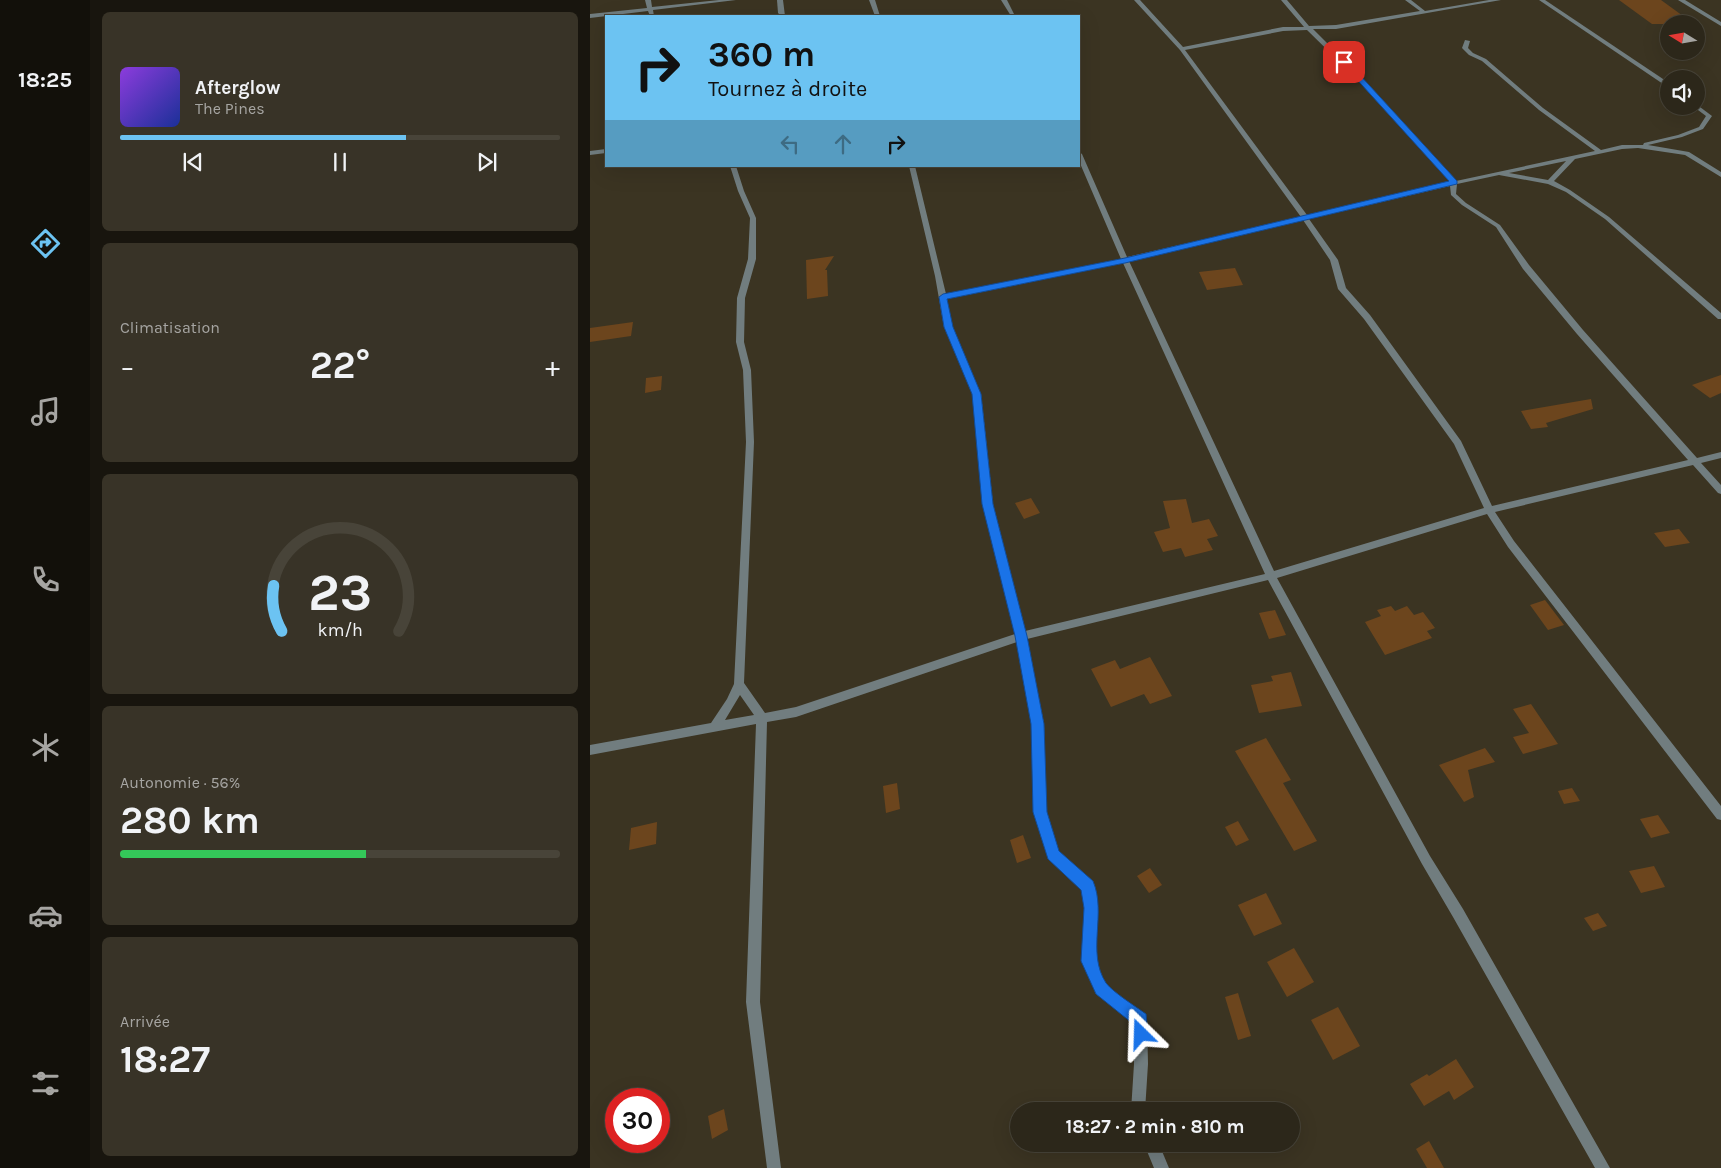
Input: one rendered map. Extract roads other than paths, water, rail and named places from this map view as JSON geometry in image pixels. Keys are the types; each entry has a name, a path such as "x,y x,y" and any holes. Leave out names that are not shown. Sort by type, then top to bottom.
{"street":[{"path":"648,0 652,15"},
{"path":"590,16 732,0"},
{"path":"780,0 782,15"},
{"path":"872,0 878,15"},
{"path":"1004,0 1012,15"},
{"path":"1137,0 1182,49 1334,260 1342,289 1367,317 1458,443 1489,510 1511,544 1721,815"},
{"path":"1284,0 1308,28 1358,76 1454,182"},
{"path":"1408,0 1424,12"},
{"path":"1182,49 1282,29 1336,27 1498,0"},
{"path":"1542,0 1660,80"},
{"path":"1680,0 1721,24"},
{"path":"1467,41 1465,48 1471,54 1484,60 1541,110 1599,151"},
{"path":"943,297 1125,260 1454,182 1680,136 1700,128 1709,116 1705,113"},
{"path":"1680,136 1696,159"},
{"path":"1638,146 1686,153 1721,175"},
{"path":"590,154 605,151"},
{"path":"1080,156 1125,260 1271,576 1426,860 1602,1168"},
{"path":"1550,182 1575,156"},
{"path":"714,728 732,701 739,684 750,442 747,370 740,342 741,298 752,259 753,218 733,167"},
{"path":"912,167 943,297 948,327 976,394 988,504 1021,636 1038,724 1040,812 1053,855 1088,886 1092,908 1089,961 1102,989 1140,1020 1141,1064 1139,1102"},
{"path":"1497,174 1550,182 1568,191 1607,218 1721,317"},
{"path":"1454,182 1452,194 1498,226 1526,267 1580,332 1721,490"},
{"path":"590,750 796,712 1021,636 1271,576 1489,510 1721,455"},
{"path":"739,684 762,718 753,1002 774,1168"},
{"path":"1154,1152 1162,1168"}]}
